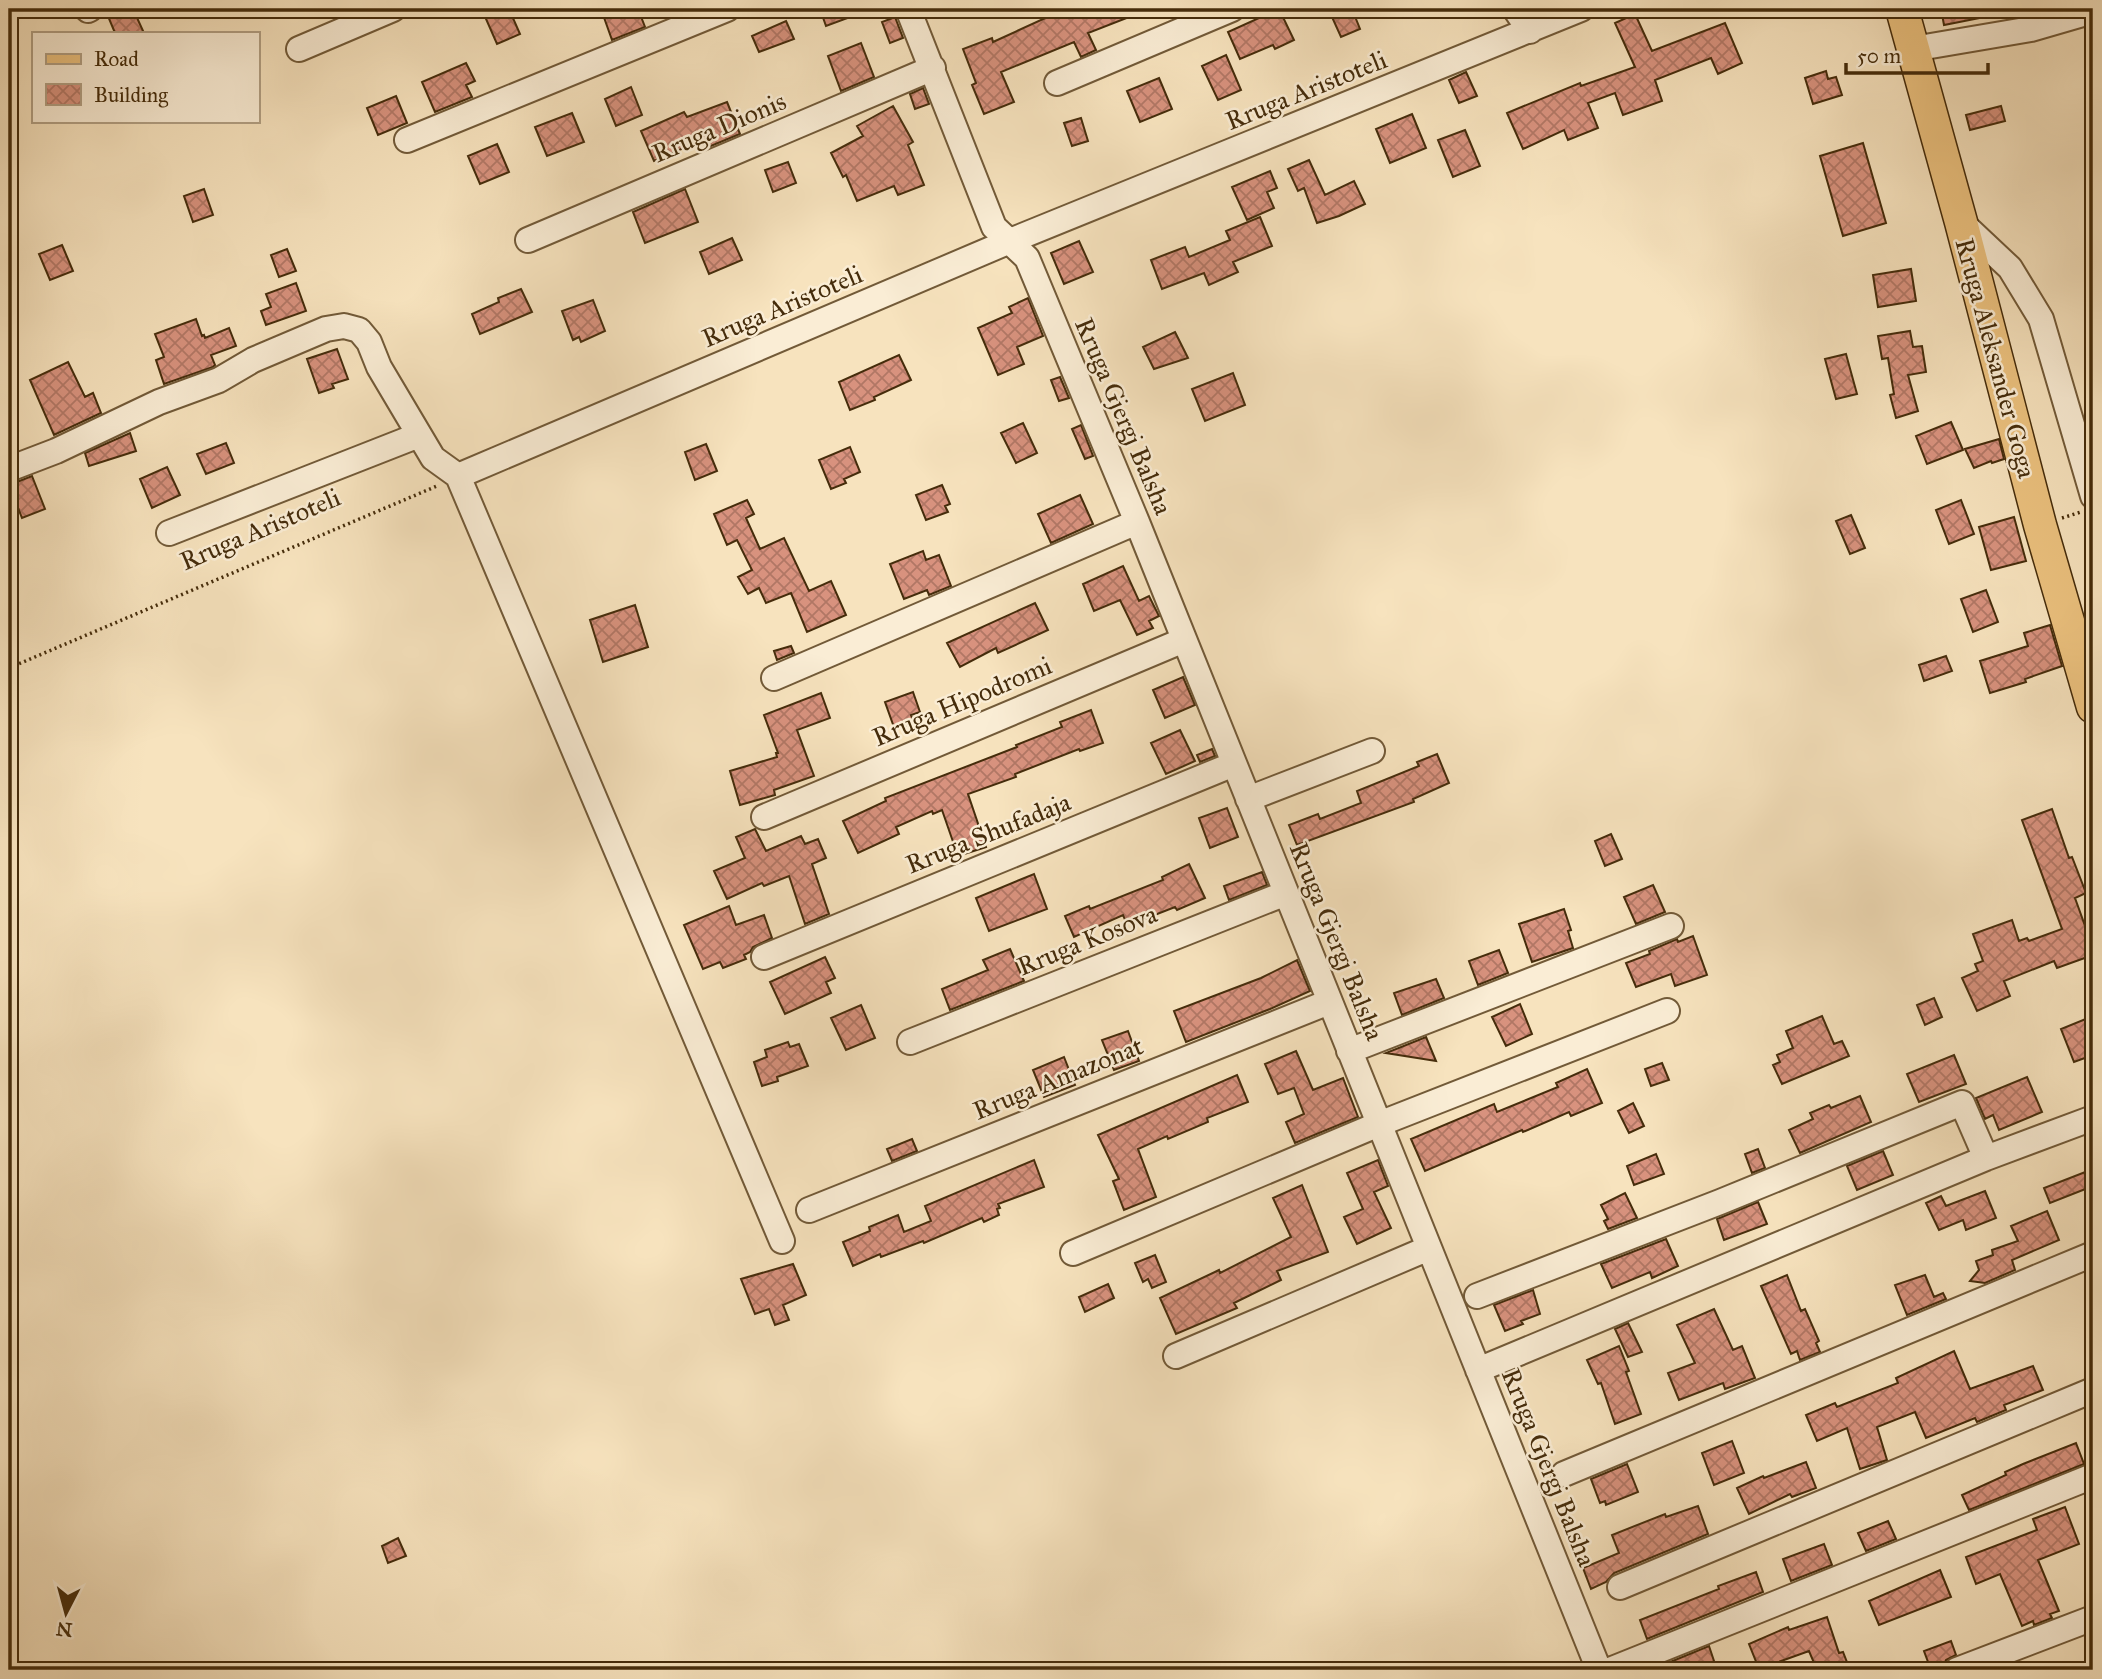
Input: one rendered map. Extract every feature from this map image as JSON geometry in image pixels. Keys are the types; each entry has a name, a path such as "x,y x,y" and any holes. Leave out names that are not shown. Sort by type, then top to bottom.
{"main road":[{"name":"Rruga Aleksander Goga","path":"1902,9 2040,525 2093,706"}],"street":[{"path":"299,49 393,9"},
{"path":"407,141 727,9"},
{"name":"Rruga Gjergj Balsha","path":"908,9 995,227 1027,258 1137,523 1599,1670"},
{"path":"1057,83 1232,9"},
{"path":"1515,9 1530,31"},
{"name":"Rruga Aristoteli","path":"458,477 1010,241 1581,9"},
{"path":"1913,49 2031,29 2093,11"},
{"name":"Rruga Dionis","path":"528,240 933,68"},
{"path":"1961,222 2010,268 2041,319 2088,504"},
{"path":"9,469 56,451 159,402 219,380 265,355 326,329 344,326 359,330 369,342 380,367 433,458 458,477 782,1241"},
{"path":"169,533 419,435"},
{"path":"774,678 1137,523"},
{"name":"Rruga Hipodromi","path":"764,817 1184,640"},
{"path":"1248,799 1372,751"},
{"name":"Rruga Shufadaja","path":"764,957 1234,764"},
{"name":"Rruga Kosova","path":"910,1042 1286,893"},
{"path":"1349,1051 1671,926"},
{"name":"Rruga Amazonat","path":"809,1210 1329,1002"},
{"path":"1073,1253 1379,1124 1667,1011"},
{"path":"1477,1296 1720,1202 1962,1103 1986,1158"},
{"path":"1478,1370 1986,1158 2093,1118"},
{"path":"1176,1356 1429,1248"},
{"path":"1564,1474 2093,1254"},
{"path":"1620,1587 2093,1390"},
{"path":"1610,1670 2093,1476"},
{"path":"1957,1670 2093,1618"}],"path":[{"name":"Rruga Aristoteli","path":"9,668 458,477"},
{"path":"2040,525 2088,504"}],"building":[{"path":"105,9 133,9 144,32 115,32"},
{"path":"509,9 520,34 497,44 483,12"},
{"path":"601,9 638,9 645,27 612,40"},
{"path":"820,9 869,9 869,10 826,26"},
{"path":"1065,9 1147,10 1088,33 1096,50 1081,57 1074,42 1001,72 1014,102 984,114 972,85 976,83 963,49 992,38 993,42"},
{"path":"1279,9 1294,40 1275,49 1273,45 1240,59 1228,32"},
{"path":"1352,9 1360,29 1341,37 1332,17"},
{"path":"1941,9 1989,9 1990,16 1944,25"},
{"path":"1635,14 1652,51 1725,23 1742,63 1718,74 1711,58 1655,80 1662,101 1623,115 1615,93 1588,103 1598,128 1568,140 1564,130 1523,149 1507,113 1580,83 1581,86 1635,67 1615,23"},
{"path":"895,17 903,38 890,43 882,22"},
{"path":"786,21 794,39 759,52 752,36"},
{"path":"861,43 874,77 841,91 828,56"},
{"path":"1226,55 1241,90 1218,100 1202,66"},
{"path":"466,63 475,81 466,85 472,97 435,112 422,82"},
{"path":"1826,71 1828,79 1836,77 1842,95 1813,104 1805,78"},
{"path":"1466,72 1477,96 1459,103 1449,80"},
{"path":"1159,78 1172,109 1140,122 1127,91"},
{"path":"631,87 642,115 616,126 605,99"},
{"path":"923,88 929,104 915,109 910,94"},
{"path":"396,96 407,123 378,135 367,108"},
{"path":"727,102 740,134 706,148 702,140 654,161 641,131 684,112 687,117"},
{"path":"893,106 913,142 908,145 924,185 898,195 894,186 857,201 846,175 843,177 831,153 863,136 857,126"},
{"path":"2001,106 2005,121 1970,130 1966,115"},
{"path":"572,113 584,142 547,156 535,127"},
{"path":"1412,114 1426,148 1390,163 1376,129"},
{"path":"1081,118 1088,141 1072,146 1064,123"},
{"path":"1465,130 1480,166 1453,177 1438,140"},
{"path":"1863,143 1886,223 1843,236 1820,156"},
{"path":"497,144 509,172 480,184 468,156"},
{"path":"1309,160 1325,195 1354,181 1365,204 1317,223 1304,188 1298,191 1288,169"},
{"path":"788,162 796,183 773,192 765,170"},
{"path":"1270,171 1277,188 1267,192 1274,208 1247,220 1232,187"},
{"path":"204,189 213,215 193,222 184,196"},
{"path":"685,189 698,222 645,243 633,212"},
{"path":"1260,217 1272,246 1233,262 1238,272 1209,285 1204,273 1162,289 1151,260 1185,247 1189,257 1230,240 1226,231"},
{"path":"732,238 742,260 709,274 700,252"},
{"path":"1079,241 1093,272 1064,284 1051,253"},
{"path":"62,245 73,271 50,280 39,254"},
{"path":"287,249 296,271 279,277 271,255"},
{"path":"1911,269 1916,301 1878,307 1873,275"},
{"path":"296,283 306,311 266,325 261,311 271,307 266,294"},
{"path":"521,289 532,312 480,334 472,314 499,302 498,298"},
{"path":"1028,298 1043,336 1017,347 1024,364 998,375 978,328 1012,313 1009,307"},
{"path":"593,300 605,331 581,342 579,337 573,340 562,311"},
{"path":"196,319 205,338 229,328 236,346 211,355 215,365 213,367 164,384 156,360 164,357 155,334"},
{"path":"1910,331 1913,347 1922,346 1926,372 1908,375 1918,411 1896,418 1890,395 1894,394 1888,358 1882,359 1878,336"},
{"path":"1175,332 1188,358 1154,369 1143,347"},
{"path":"337,349 348,379 332,384 334,388 319,393 307,359"},
{"path":"1846,354 1857,394 1836,399 1825,359"},
{"path":"899,355 911,380 850,410 839,382"},
{"path":"68,362 85,397 93,393 101,413 54,435 30,380"},
{"path":"1233,373 1245,405 1205,421 1192,389"},
{"path":"1060,377 1069,398 1059,401 1051,380"},
{"path":"1951,422 1963,450 1927,464 1916,436"},
{"path":"1023,423 1037,453 1016,463 1001,433"},
{"path":"1081,425 1093,456 1085,459 1072,429"},
{"path":"130,433 136,451 89,466 85,453"},
{"path":"1999,439 2004,459 1974,468 1965,449"},
{"path":"226,443 234,463 206,474 197,454"},
{"path":"706,444 717,471 695,480 685,452"},
{"path":"850,447 860,472 844,479 846,483 831,489 819,460"},
{"path":"167,467 180,495 152,508 140,479"},
{"path":"32,476 45,509 22,518 9,485"},
{"path":"942,485 950,504 945,506 948,512 926,520 916,495"},
{"path":"1080,495 1093,524 1051,543 1038,514"},
{"path":"747,500 754,514 746,518 760,549 784,538 809,591 831,581 846,615 807,632 791,593 766,603 759,588 748,594 738,577 752,570 737,540 727,545 714,514"},
{"path":"1961,500 1974,534 1949,544 1936,510"},
{"path":"1851,515 1865,548 1850,554 1836,521"},
{"path":"2014,517 2026,561 1991,570 1979,527"},
{"path":"923,551 926,560 939,555 951,586 929,595 927,590 904,599 890,564"},
{"path":"1123,566 1139,601 1149,596 1159,616 1149,621 1153,628 1137,635 1120,600 1094,611 1083,584"},
{"path":"1986,590 1998,622 1973,632 1961,599"},
{"path":"1035,603 1048,630 998,653 996,648 960,667 947,643"},
{"path":"635,605 648,647 603,662 590,620"},
{"path":"2050,625 2062,666 2025,679 2026,682 1990,693 1980,661 2028,646 2024,633"},
{"path":"791,646 794,653 777,660 774,651"},
{"path":"1946,656 1952,671 1924,681 1919,665"},
{"path":"1183,677 1195,705 1165,718 1153,690"},
{"path":"913,692 920,712 911,715 914,723 895,730 885,702"},
{"path":"821,693 830,718 797,730 814,776 774,790 775,795 740,805 730,771 777,757 778,753 764,715"},
{"path":"1091,710 1103,743 1080,751 1079,749 1015,774 1016,777 968,794 986,847 958,856 942,810 933,814 932,811 896,827 899,834 858,853 843,821 886,801 885,798 1017,747 1016,745 1062,727 1060,722"},
{"path":"1180,730 1195,761 1166,774 1151,743"},
{"path":"1212,749 1215,756 1200,762 1197,755"},
{"path":"1437,754 1449,783 1413,799 1414,802 1297,845 1289,825 1318,814 1320,819 1361,803 1357,791 1419,766 1417,762"},
{"path":"1227,808 1238,837 1210,848 1199,818"},
{"path":"2052,809 2069,858 2072,857 2086,893 2075,898 2093,948 2093,955 2057,968 2054,961 2004,981 2010,996 1977,1011 1962,978 1978,971 1975,964 1983,961 1973,934 2012,920 2019,941 2027,938 2029,941 2062,929 2022,820"},
{"path":"755,829 766,851 801,836 805,844 818,839 826,858 812,864 829,914 805,924 789,876 764,886 762,883 727,899 714,871 745,858 736,837"},
{"path":"1611,834 1622,859 1605,866 1595,841"},
{"path":"1189,864 1205,898 1137,922 1136,918 1126,922 1123,915 1074,937 1065,916 1163,880 1162,877"},
{"path":"1262,872 1267,885 1229,900 1224,886"},
{"path":"1034,874 1047,909 989,931 976,898"},
{"path":"1653,885 1665,912 1636,924 1624,897"},
{"path":"729,906 736,925 764,915 772,938 753,947 744,955 746,959 723,968 720,962 703,969 684,925"},
{"path":"1564,909 1573,948 1532,962 1519,924"},
{"path":"1693,936 1707,975 1675,986 1671,974 1636,987 1626,963 1677,939 1678,942"},
{"path":"1010,949 1024,981 950,1010 942,989 988,970 983,960"},
{"path":"1499,950 1508,973 1478,985 1469,961"},
{"path":"825,957 835,978 826,982 831,993 785,1014 770,982"},
{"path":"1297,960 1310,991 1186,1042 1174,1011 1261,978"},
{"path":"1436,979 1444,998 1402,1015 1394,993"},
{"path":"1934,998 1942,1017 1925,1025 1917,1005"},
{"path":"1520,1004 1532,1034 1506,1046 1492,1017"},
{"path":"861,1005 875,1038 846,1050 831,1018"},
{"path":"1822,1016 1834,1044 1842,1041 1849,1056 1782,1084 1773,1065 1780,1062 1777,1055 1793,1048 1786,1031"},
{"path":"2093,1016 2093,1055 2074,1062 2061,1029"},
{"path":"1128,1031 1139,1061 1114,1070 1102,1040"},
{"path":"1426,1037 1436,1061 1386,1053"},
{"path":"788,1042 790,1047 799,1044 808,1066 777,1077 778,1081 762,1086 754,1062 767,1057 765,1050"},
{"path":"1296,1051 1313,1090 1343,1078 1358,1117 1295,1143 1286,1122 1304,1114 1294,1088 1278,1094 1265,1064"},
{"path":"1954,1055 1966,1084 1919,1102 1907,1074"},
{"path":"1064,1057 1075,1085 1044,1097 1033,1070"},
{"path":"1662,1063 1669,1080 1651,1086 1645,1069"},
{"path":"1587,1069 1602,1103 1571,1116 1569,1112 1523,1132 1522,1130 1425,1171 1411,1139 1494,1104 1497,1112 1558,1087 1556,1083"},
{"path":"1237,1075 1248,1102 1207,1118 1208,1122 1138,1149 1156,1197 1124,1210 1113,1181 1119,1179 1098,1135"},
{"path":"2027,1077 2042,1112 1999,1130 1993,1115 1985,1119 1976,1098"},
{"path":"1860,1096 1871,1122 1800,1153 1789,1130 1813,1119 1810,1113"},
{"path":"1633,1103 1644,1126 1629,1133 1618,1111"},
{"path":"912,1139 917,1151 892,1161 887,1149"},
{"path":"1758,1149 1765,1168 1752,1173 1745,1154"},
{"path":"1883,1151 1893,1175 1857,1190 1847,1166"},
{"path":"1656,1154 1664,1174 1634,1185 1627,1166"},
{"path":"1034,1160 1044,1187 998,1204 999,1215 984,1222 982,1218 924,1243 923,1241 881,1257 880,1254 853,1266 843,1242 898,1215 904,1232 931,1221 925,1206"},
{"path":"1378,1160 1388,1186 1374,1192 1391,1228 1357,1244 1344,1217 1363,1209 1347,1173"},
{"path":"2093,1169 2093,1186 2050,1203 2044,1188"},
{"path":"1302,1185 1328,1252 1277,1271 1281,1280 1234,1303 1237,1308 1176,1334 1160,1298 1219,1270 1220,1273 1291,1237 1273,1198"},
{"path":"1985,1191 1996,1218 1966,1230 1963,1220 1939,1230 1926,1203 1941,1196 1946,1206"},
{"path":"1625,1193 1637,1218 1608,1229 1604,1221 1608,1219 1601,1205"},
{"path":"1758,1202 1767,1224 1724,1240 1717,1219"},
{"path":"2047,1211 2059,1240 2012,1260 2015,1270 1985,1283 1970,1281 1979,1270 1976,1261 1993,1255 1992,1250 2018,1241 2011,1226"},
{"path":"1666,1239 1678,1266 1652,1278 1650,1272 1612,1288 1601,1264"},
{"path":"1155,1255 1166,1282 1152,1288 1148,1279 1143,1282 1135,1263"},
{"path":"793,1264 806,1295 783,1305 789,1320 775,1325 769,1309 755,1314 741,1279"},
{"path":"1787,1275 1801,1311 1805,1309 1819,1341 1816,1343 1820,1352 1800,1360 1797,1351 1791,1354 1761,1286"},
{"path":"1925,1275 1934,1297 1943,1293 1946,1299 1907,1315 1895,1285"},
{"path":"1108,1284 1114,1298 1085,1312 1079,1297"},
{"path":"1533,1290 1540,1314 1505,1331 1494,1305"},
{"path":"1714,1309 1733,1350 1742,1346 1755,1378 1725,1389 1723,1383 1679,1400 1668,1373 1695,1363 1677,1325"},
{"path":"1628,1323 1642,1352 1628,1357 1615,1329"},
{"path":"1619,1346 1641,1414 1615,1424 1601,1383 1598,1384 1587,1360"},
{"path":"1954,1351 1970,1389 2033,1366 2043,1390 2004,1405 2006,1410 1977,1422 1975,1418 1926,1438 1915,1412 1877,1427 1887,1460 1860,1469 1847,1428 1817,1441 1806,1415 1835,1403 1837,1407 1898,1383 1896,1378"},
{"path":"1732,1441 1744,1473 1714,1485 1702,1453"},
{"path":"2076,1443 2084,1464 1969,1510 1962,1495 2006,1475 2005,1472"},
{"path":"1806,1462 1816,1488 1792,1497 1790,1494 1749,1514 1737,1488"},
{"path":"1627,1464 1638,1492 1606,1505 1605,1501 1600,1503 1591,1479"},
{"path":"1698,1506 1708,1534 1614,1573 1606,1582 1591,1589 1583,1568 1619,1553 1612,1535 1665,1514 1666,1517"},
{"path":"2065,1507 2079,1544 2038,1560 2059,1611 2050,1614 2052,1618 2034,1625 2033,1621 2022,1626 2000,1574 1976,1584 1966,1557 2037,1530 2033,1519"},
{"path":"1888,1521 1896,1539 1866,1551 1858,1533"},
{"path":"398,1538 406,1556 388,1563 382,1546"},
{"path":"1824,1544 1832,1565 1791,1581 1783,1559"},
{"path":"1940,1570 1951,1597 1879,1625 1869,1601"},
{"path":"1756,1572 1763,1592 1647,1639 1640,1620"},
{"path":"1827,1617 1839,1653 1843,1652 1850,1670 1817,1670 1809,1651 1759,1669 1749,1644 1788,1627 1789,1630"},
{"path":"1951,1641 1956,1655 1946,1660 1942,1670 1931,1670 1924,1651"},
{"path":"1709,1646 1717,1670 1660,1670 1658,1667"}]}
